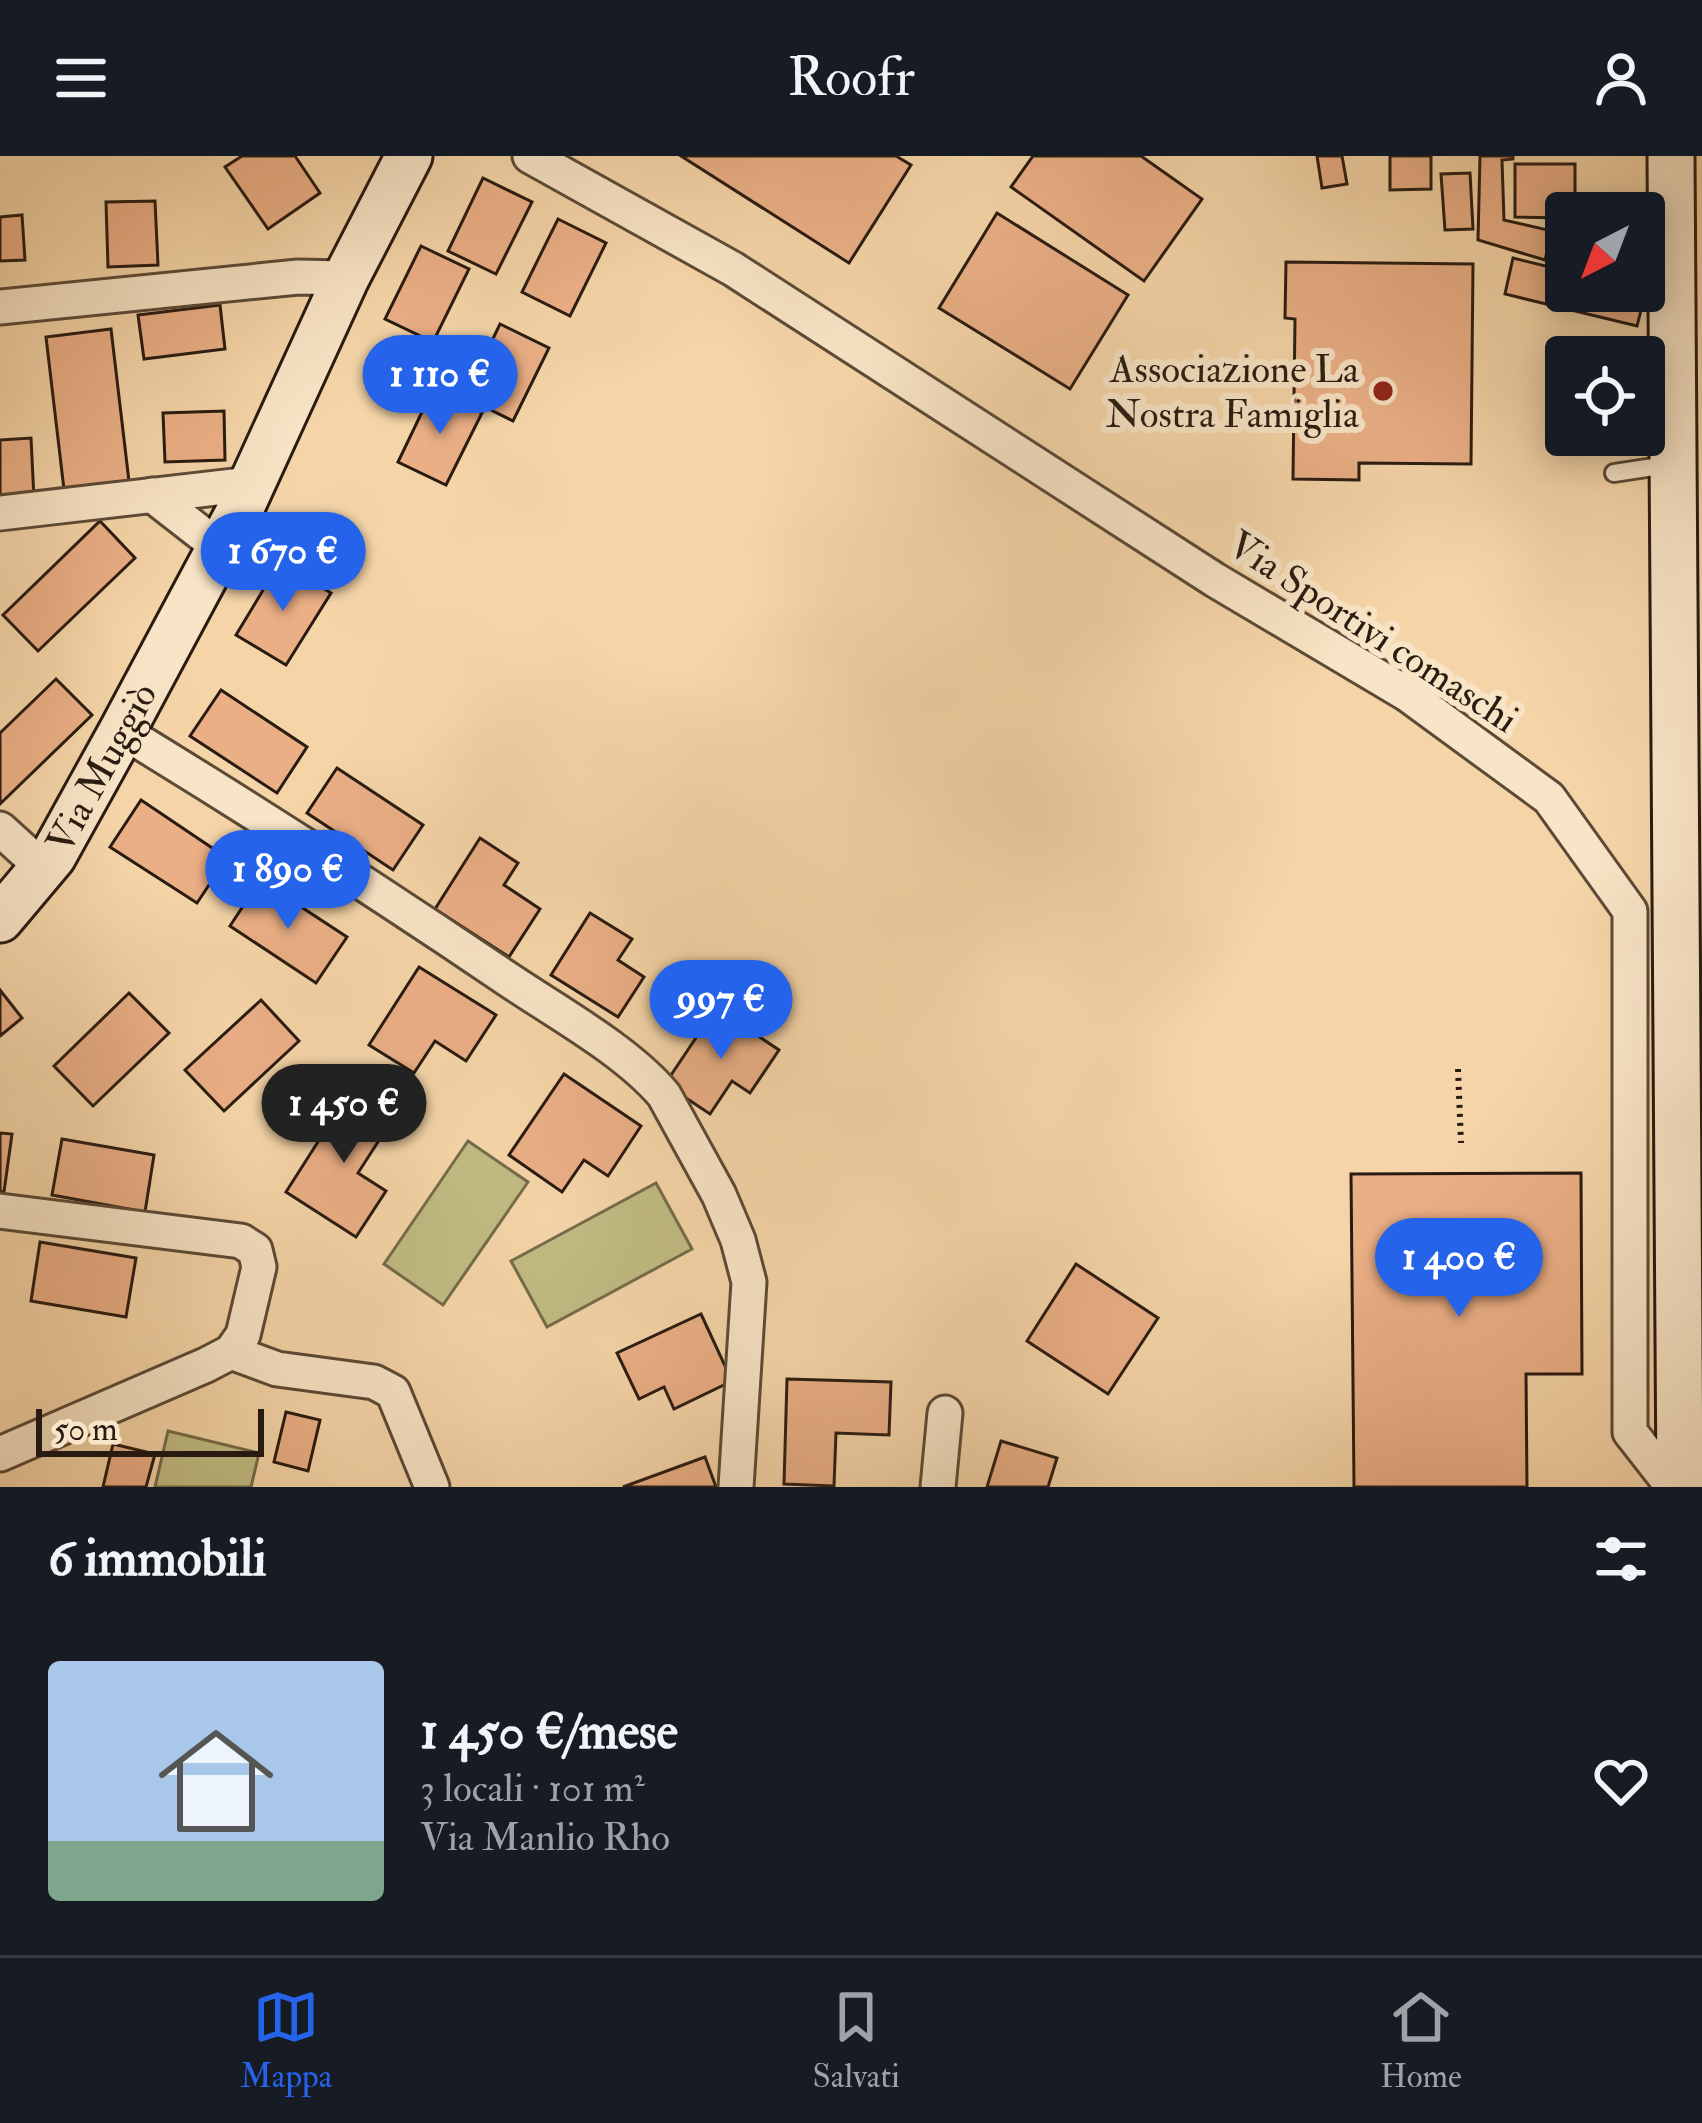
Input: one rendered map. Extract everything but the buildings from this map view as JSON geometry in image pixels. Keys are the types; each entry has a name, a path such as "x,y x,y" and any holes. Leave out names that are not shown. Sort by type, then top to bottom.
{"main road":[{"name":"Via Muggiò","path":"0,920 53,856 220,548 346,278 409,156"},
{"path":"1671,156 1677,1487"}],"street":[{"name":"Via Sportivi comaschi","path":"530,156 733,268 1215,580 1407,694 1549,798 1630,911 1630,1432 1677,1487"},
{"path":"0,308 298,277 346,278"},
{"path":"0,513 251,484"},
{"path":"152,495 220,548"},
{"path":"122,731 433,928 597,1039 664,1095 719,1195 749,1282 736,1487"},
{"path":"0,829 43,868"},
{"path":"0,1211 241,1241 255,1250 259,1267 243,1335 231,1352 0,1454"},
{"path":"231,1352 277,1369 374,1382 393,1392 432,1487"},
{"path":"938,1487 945,1413"}],"lane":[{"path":"1614,473 1674,464"}],"path":[{"path":"1458,1069 1461,1143"}],"shaded area":[{"path":"468,1141 528,1182 443,1305 384,1264"},
{"path":"656,1183 692,1249 547,1327 511,1261"},
{"path":"168,1431 259,1453 251,1487 155,1487"}],"place":[{"name":"Associazione La Nostra Famiglia","path":"1383,391"}]}
